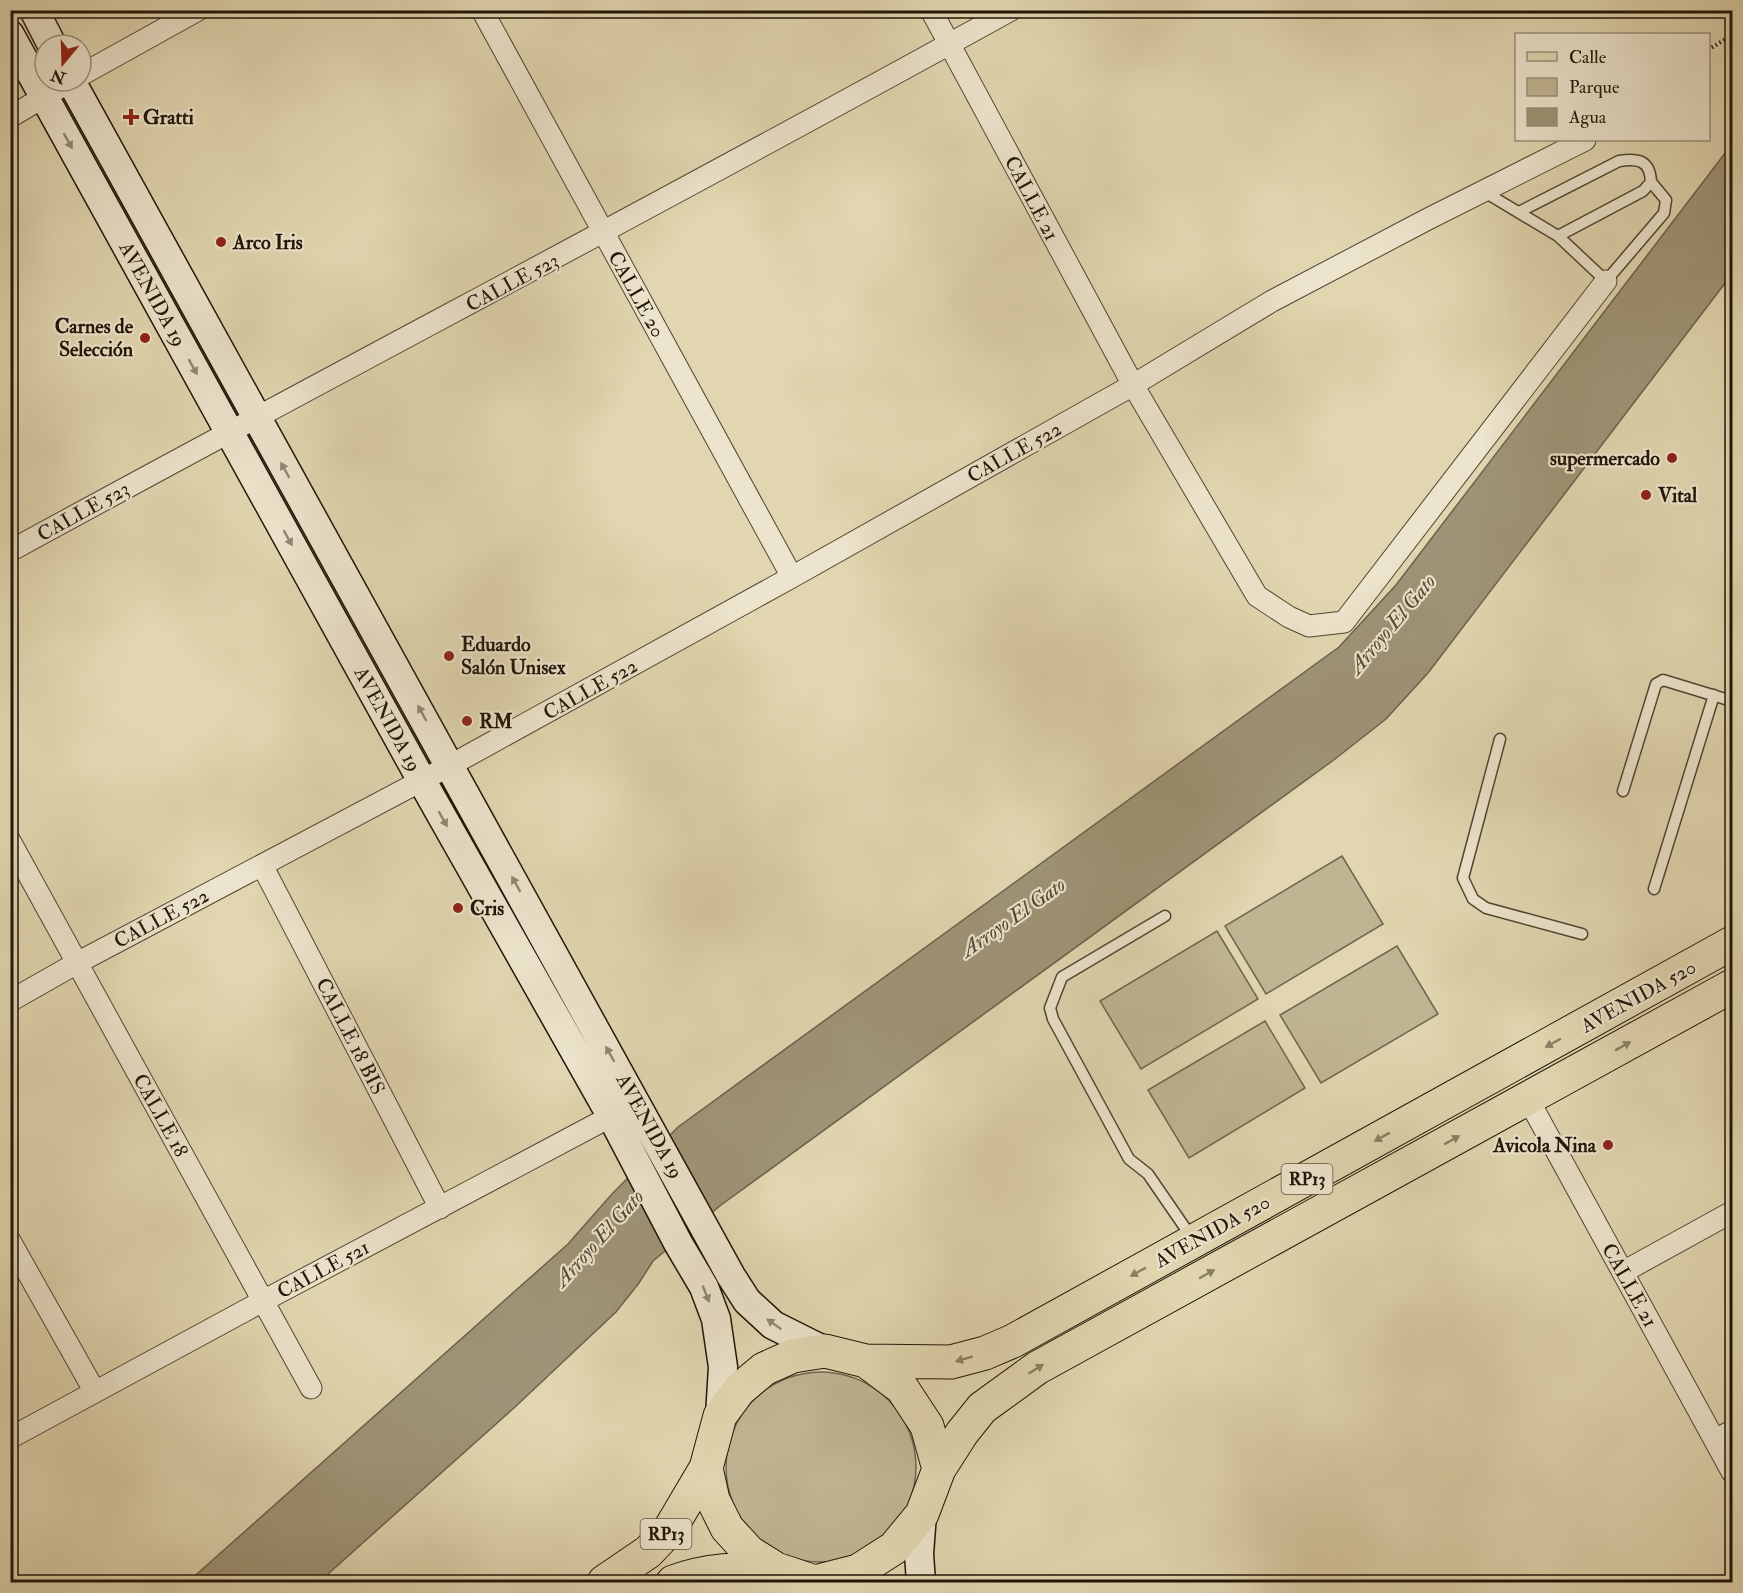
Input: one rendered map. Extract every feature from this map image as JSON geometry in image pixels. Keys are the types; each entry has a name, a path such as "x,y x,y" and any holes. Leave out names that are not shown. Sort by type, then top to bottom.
{"main road":[{"path":"34,10 46,33"},
{"name":"AVENIDA 19","path":"10,35 422,781 612,1117 678,1243 704,1287 716,1319 723,1366 720,1416"},
{"name":"AVENIDA 19","path":"78,93 747,1301 773,1325 825,1351"},
{"name":"AVENIDA 520","path":"866,1361 951,1362 985,1353 1013,1341 1732,943"},
{"name":"AVENIDA 520","path":"939,1469 962,1433 982,1408 1037,1368 1732,986"},
{"name":"RP13","path":"604,1582 648,1552 670,1529 706,1468 720,1416 739,1390 764,1370 793,1356 825,1351 866,1361 902,1388 927,1426 939,1469 922,1514 894,1548 858,1571 816,1582 727,1569 694,1574 673,1582"},
{"name":"RP13","path":"706,1468 713,1500 728,1528 749,1552 758,1573"},
{"path":"921,1582 919,1554 922,1514"}],"street":[{"path":"93,68 198,10"},
{"name":"CALLE 20","path":"482,10 792,577"},
{"name":"CALLE 21","path":"931,10 1133,385 1257,596 1289,617 1309,626 1344,622 1606,281"},
{"name":"CALLE 523","path":"10,551 604,233 1011,10"},
{"path":"10,117 53,93"},
{"name":"CALLE 522","path":"10,1001 77,963 422,781 792,577 1133,385 1272,301 1583,141"},
{"name":"CALLE 18","path":"10,840 311,1389"},
{"name":"CALLE 18 BIS","path":"262,865 440,1208"},
{"name":"CALLE 21","path":"1528,1099 1623,1272 1724,1436 1732,1472"},
{"name":"CALLE 521","path":"10,1438 263,1301 612,1117 636,1102"},
{"path":"1623,1272 1732,1212"},
{"path":"10,1241 95,1392"}],"lane":[{"path":"1483,191 1558,236 1606,281 1664,213 1666,200 1651,182 1650,171 1643,162 1630,159 1619,161 1519,212"},
{"path":"1558,236 1643,191 1651,182"},
{"path":"1623,791 1656,684 1663,680 1732,701"},
{"path":"1654,889 1714,695"},
{"path":"1500,738 1463,878 1473,899 1486,908 1582,934"},
{"path":"1165,916 1062,977 1050,1008 1053,1019 1129,1159 1148,1174 1194,1241"}],"path":[{"path":"1710,49 1732,35"}],"green space":[{"path":"1342,856 1383,924 1266,994 1225,926"},
{"path":"1217,931 1258,999 1141,1069 1100,1001"},
{"path":"1397,946 1438,1014 1321,1083 1280,1015"},
{"path":"1265,1021 1305,1088 1189,1158 1148,1090"},
{"path":"812,1372 830,1372 866,1383 881,1393 895,1407 912,1439 916,1467 912,1495 905,1512 895,1527 881,1541 849,1558 830,1562 812,1562 776,1551 761,1541 747,1527 730,1495 726,1476 726,1458 737,1422 747,1407 761,1393 793,1376"}],"water":[{"name":"Arroyo El Gato","path":"1732,144 1732,274 1428,673 1386,719 1335,759 721,1205 653,1261 616,1312 515,1407 319,1582 188,1582 568,1244 612,1194 678,1127 1339,647 1396,585"}],"place":[{"name":"Gratti","path":"131,117"},
{"name":"Arco Iris","path":"221,242"},
{"name":"Carnes de Selección","path":"145,338"},
{"name":"supermercado","path":"1672,458"},
{"name":"Vital","path":"1646,495"},
{"name":"Eduardo Salón Unisex","path":"449,656"},
{"name":"RM","path":"467,721"},
{"name":"Cris","path":"458,908"},
{"name":"Avicola Nina","path":"1608,1145"}]}
